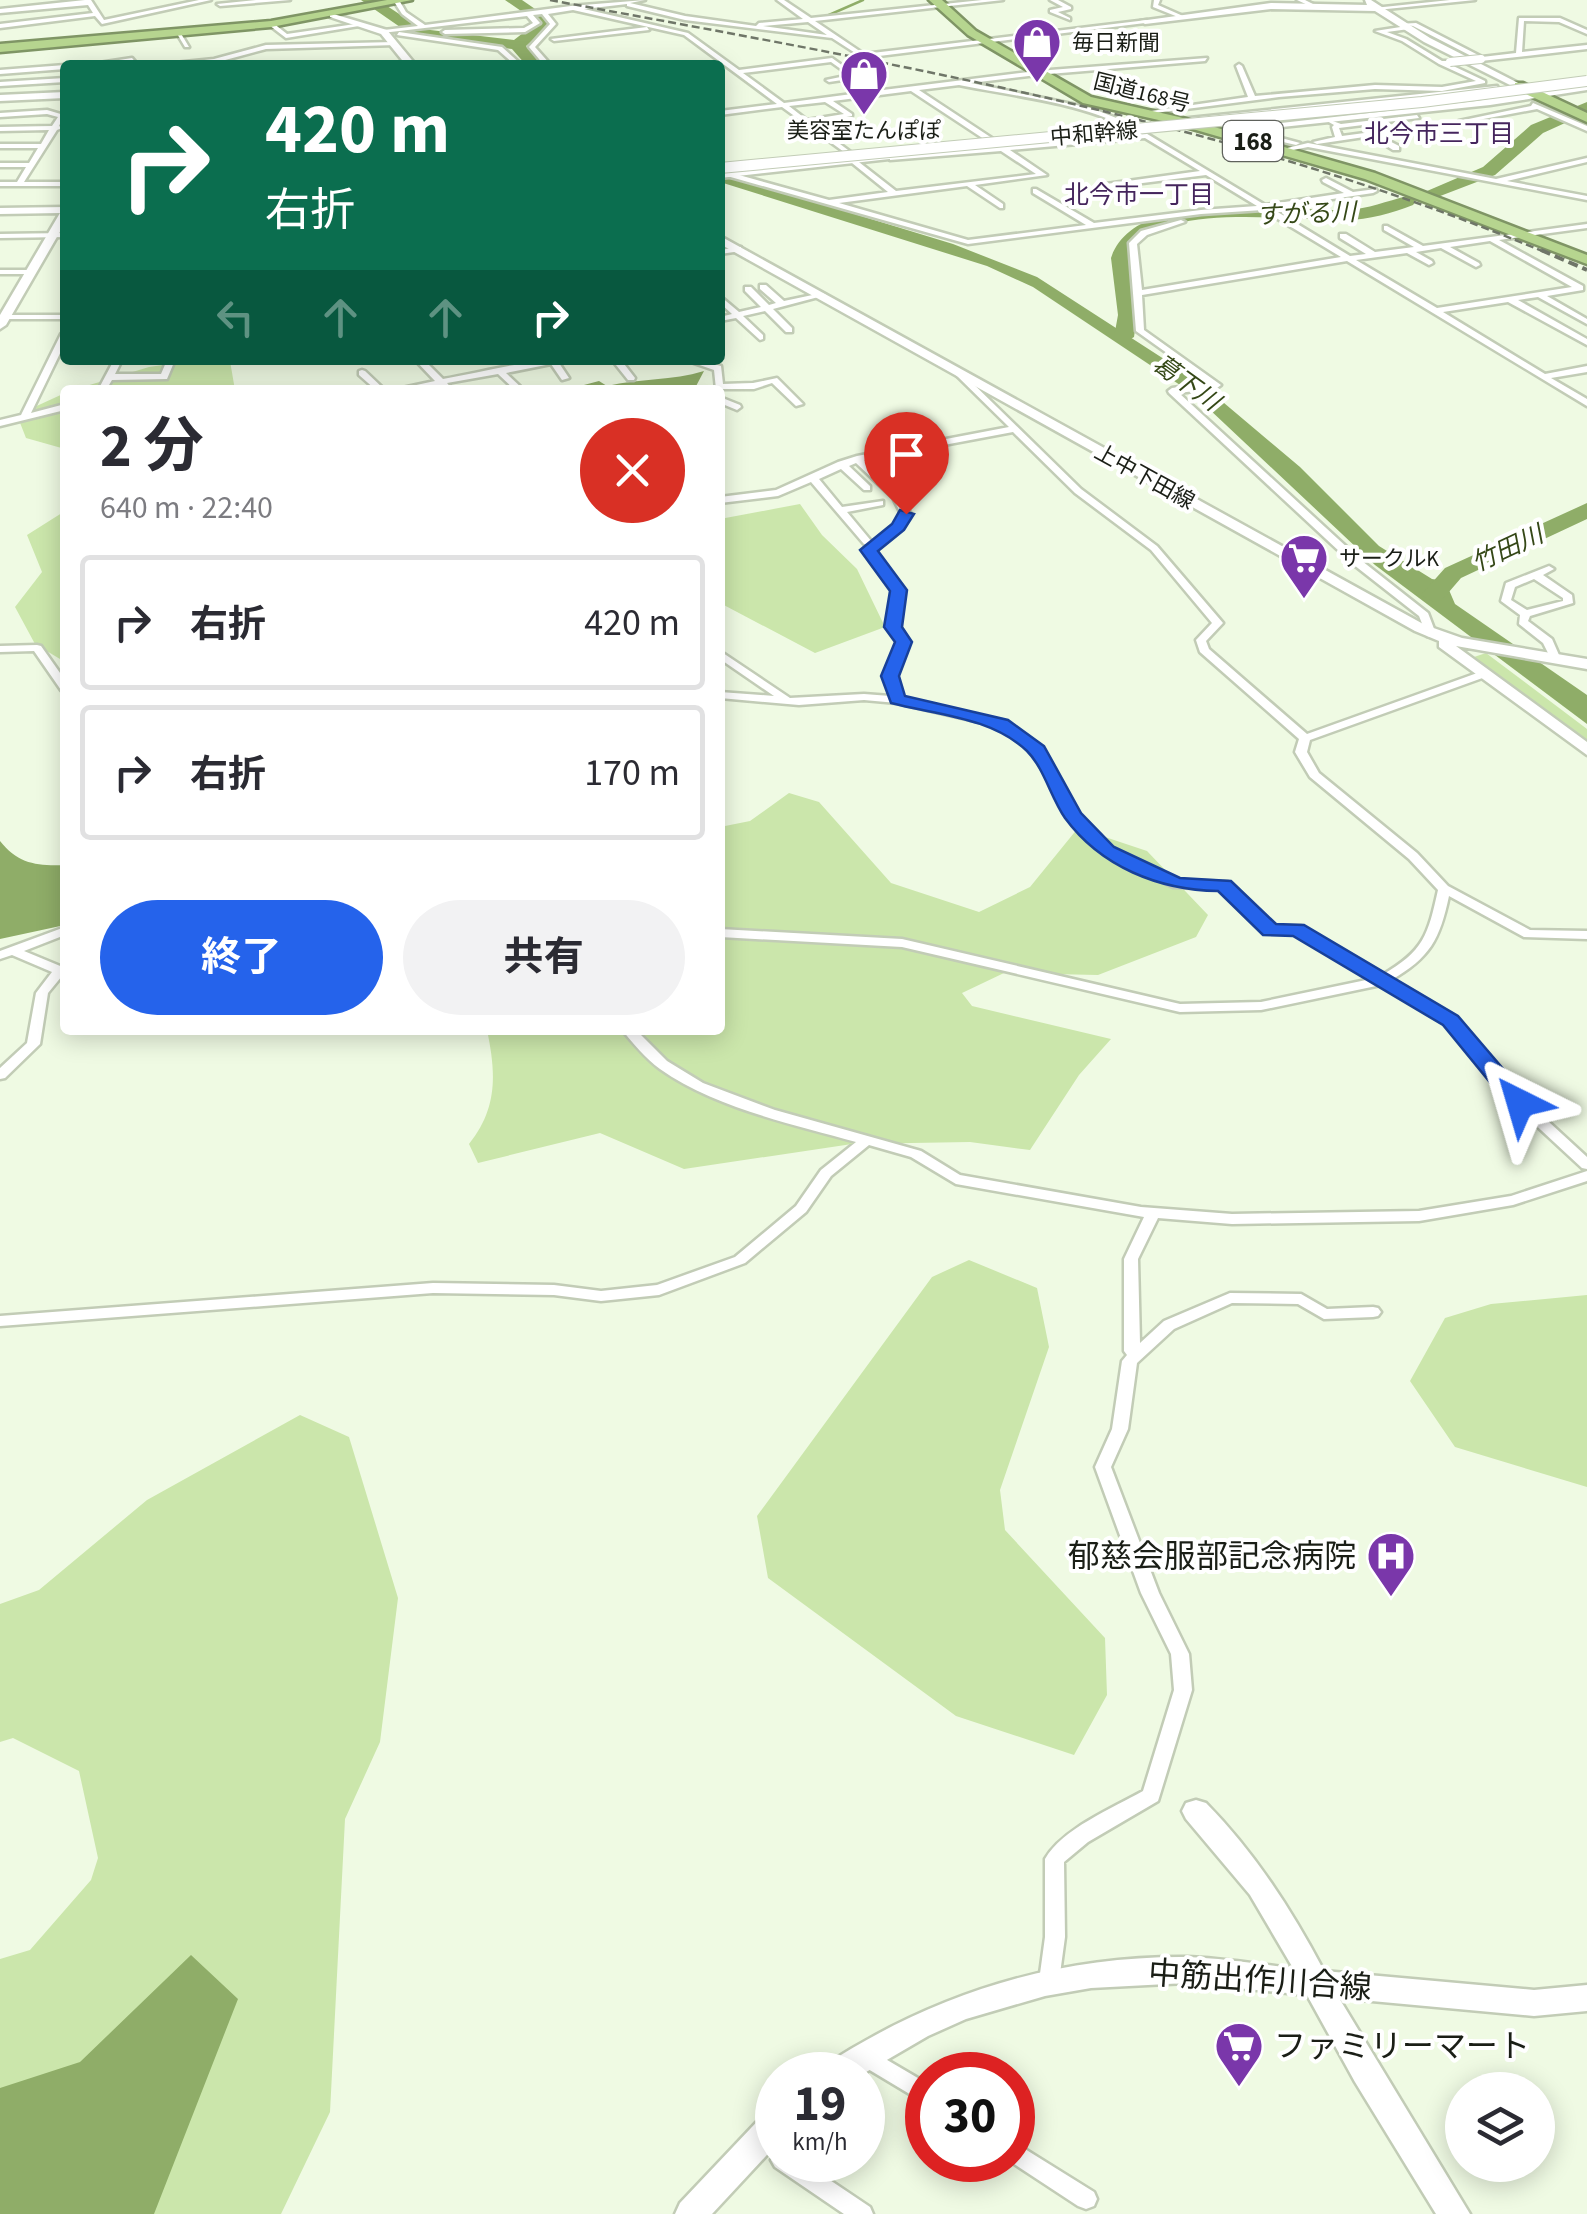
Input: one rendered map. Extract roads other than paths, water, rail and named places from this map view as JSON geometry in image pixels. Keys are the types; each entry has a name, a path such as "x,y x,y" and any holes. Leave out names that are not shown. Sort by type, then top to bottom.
{"highway":[{"path":"0,48 272,24 399,1"},
{"name":"国道168号","path":"939,3 985,42 1086,100 1147,112 1390,182 1587,260"},
{"path":"1518,86 1535,102 1582,118"}],"main road":[{"path":"1145,21 1271,6 1372,3 1404,26 1518,86"},
{"path":"334,15 388,31 407,60"},
{"path":"1397,111 1284,116 1518,86 1587,83"},
{"path":"1029,141 1397,111 1507,98 1535,102 1587,83"},
{"name":"中和幹線","path":"725,171 1587,83"},
{"path":"1175,120 1497,89"},
{"path":"0,98 60,95"},
{"path":"1216,131 1507,98"},
{"path":"1029,141 1382,104"},
{"path":"725,171 1107,133"},
{"path":"997,144 1060,139"},
{"path":"0,209 60,210"},
{"path":"1,320 58,235"},
{"name":"上中下田線","path":"725,242 1431,634 1470,646 1554,655 1587,664"},
{"path":"1431,634 1587,750"},
{"path":"1196,1811 1249,1865 1454,2214"},
{"name":"中筋出作川合線","path":"869,2052 901,2031 946,2010 1049,1981 1112,1972 1190,1970 1534,2003 1587,1998"},
{"path":"691,2214 755,2160"}],"street":[{"path":"149,0 153,9"},
{"path":"0,11 89,1 102,22 208,0"},
{"path":"220,4 287,0"},
{"path":"388,31 642,0"},
{"path":"780,0 863,56 1145,21"},
{"path":"759,25 939,3 1000,0"},
{"path":"1054,0 1070,8 1052,11 1068,19"},
{"path":"1157,0 1155,6 1180,16"},
{"path":"1300,0 1316,6"},
{"path":"1372,3 1472,0"},
{"path":"399,1 404,13 424,27 444,32 526,30 537,23 528,14"},
{"path":"619,3 685,18 835,38"},
{"path":"498,5 514,15"},
{"path":"572,8 686,34 725,60"},
{"path":"542,12 553,24 532,47 544,60"},
{"path":"0,26 96,14"},
{"path":"1519,56 1521,20 1560,20 1587,32"},
{"path":"272,24 286,36 362,24"},
{"path":"1147,112 1375,87 1442,89 1483,82 1404,40 1378,31 1414,24 1481,59"},
{"path":"554,39 652,28"},
{"path":"388,31 500,48 513,60"},
{"path":"178,33 187,46"},
{"path":"225,60 266,47 394,44"},
{"path":"1445,63 1587,47"},
{"path":"725,113 1037,73 1205,59"},
{"path":"725,60 894,193"},
{"path":"741,71 832,60 847,71"},
{"path":"1239,66 1252,98"},
{"path":"0,72 60,67"},
{"path":"828,80 873,78"},
{"path":"0,84 60,80"},
{"path":"855,80 874,94"},
{"path":"958,83 1091,110 1127,124 1267,213 1587,403"},
{"path":"1300,86 1331,105"},
{"path":"824,202 1043,174 913,89"},
{"path":"805,122 850,115 827,100"},
{"path":"1496,115 1510,121 1476,126 1462,121 1535,102 1582,118"},
{"path":"725,104 735,111"},
{"path":"0,115 47,112 60,115"},
{"path":"1339,139 1335,127 1418,117"},
{"path":"1329,120 1340,126"},
{"path":"997,144 1127,124"},
{"path":"1254,127 1268,137 1585,197"},
{"path":"0,129 60,128"},
{"path":"19,184 60,128"},
{"path":"1283,150 1372,134 1396,148"},
{"path":"997,144 1146,136"},
{"path":"0,146 44,146"},
{"path":"1494,182 1587,160"},
{"path":"1568,164 1587,171"},
{"path":"0,165 32,165"},
{"path":"725,172 968,242 1267,213"},
{"path":"1106,186 1204,172"},
{"path":"1326,180 1351,194"},
{"path":"0,184 60,184"},
{"path":"968,184 1000,206"},
{"path":"1036,191 1095,227"},
{"path":"1373,191 1267,213 1190,221 1144,233 1133,243 1140,331 1217,385 1172,391 1358,564 1424,615 1431,634"},
{"path":"1138,293 1372,254 1587,226"},
{"path":"1387,228 1421,248"},
{"path":"0,236 58,235"},
{"path":"1342,236 1372,254"},
{"path":"1436,311 1580,288 1489,238"},
{"path":"1441,245 1476,266"},
{"path":"725,251 738,249"},
{"path":"1406,250 1429,263"},
{"path":"0,272 30,272"},
{"path":"764,286 783,305"},
{"path":"748,290 790,330"},
{"path":"1539,295 1587,322"},
{"path":"725,318 822,296"},
{"path":"1510,299 1587,342"},
{"path":"725,303 760,336"},
{"path":"1,320 60,317"},
{"path":"25,415 60,344"},
{"path":"105,385 116,365"},
{"path":"110,378 164,377 169,365"},
{"path":"424,365 442,385"},
{"path":"490,365 514,385"},
{"path":"423,385 528,365"},
{"path":"556,365 565,378"},
{"path":"620,365 631,378"},
{"path":"707,365 718,368 719,385"},
{"path":"1546,376 1587,368"},
{"path":"956,370 1078,490 1154,548 1218,623 1201,640 1204,650 1305,738"},
{"path":"362,373 375,385"},
{"path":"725,387 774,380 798,404"},
{"path":"748,383 761,396"},
{"path":"1574,395 1587,393"},
{"path":"725,402 738,407"},
{"path":"0,423 60,407"},
{"path":"725,499 778,493 857,459 1014,429"},
{"path":"824,452 867,488"},
{"path":"857,459 898,497 906,514 898,527 868,550 898,590 893,627 904,642 890,676 897,700"},
{"path":"812,476 866,542"},
{"path":"840,510 880,504"},
{"path":"1536,575 1568,597 1568,603 1526,614 1506,601 1510,585 1549,569"},
{"path":"1526,614 1524,622 1548,641 1554,655"},
{"path":"0,648 36,648 60,681"},
{"path":"725,657 786,700"},
{"path":"1305,738 1484,674"},
{"path":"725,695 897,700 1001,724 1037,750 1073,815 1106,851 1177,884 1224,885 1270,930 1297,929 1450,1021 1520,1103 1587,1166"},
{"path":"1305,738 1301,752 1314,775 1412,856 1444,889 1528,934 1587,935"},
{"path":"725,934 902,942 1180,1008 1262,1006 1381,981 1423,952 1437,924 1444,889"},
{"path":"0,954 16,952 60,932"},
{"path":"16,952 60,971"},
{"path":"0,1075 32,1044 42,993 60,974"},
{"path":"634,1035 662,1064 698,1086 770,1113 916,1154 956,1179 1153,1213 1250,1219 1419,1216 1514,1200 1587,1176"},
{"path":"0,1320 433,1288 554,1290 601,1296 658,1290 740,1260 801,1209 826,1173 867,1140"},
{"path":"1136,1356 1132,1351 1131,1259 1153,1213"},
{"path":"1049,1981 1055,1938 1054,1859 1081,1836 1150,1796 1183,1690 1180,1654 1150,1593 1103,1467 1120,1430 1130,1362 1170,1324 1230,1298 1301,1299 1324,1314 1373,1312"},
{"path":"1035,2166 1086,2199"},
{"path":"821,2182 862,2214"}],"water":[{"path":"725,175 953,244 1037,277 1198,381 1300,467 1379,546 1432,579 1451,582 1449,590 1455,604 1587,695 1587,724 1375,565 1192,393 1033,287 987,266 725,184"},
{"path":"704,371 697,385 613,385 632,382"},
{"path":"0,841 14,855 29,862 60,865 60,926 0,939"},
{"path":"191,1955 238,1999 154,2214 0,2214 0,2088 80,2062"}],"waterway":[{"name":"葛下川","path":"368,0 418,33 517,45"},
{"path":"512,0 547,22 517,45"},
{"path":"822,18 863,0"},
{"name":"葛下川","path":"517,45 530,60"},
{"name":"すがる川","path":"1429,194 1489,171 1537,129 1587,107"},
{"name":"すがる川","path":"1124,337 1128,315 1121,258 1124,247 1139,231 1163,220 1193,215 1347,215 1407,201"},
{"name":"竹田川","path":"1433,595 1453,573 1587,510"}],"railway":[{"path":"550,0 930,72 1180,131 1426,206 1547,253"},
{"path":"1541,250 1587,270"}],"place":[{"name":"毎日新聞","path":"1037,84"},
{"name":"美容室たんぽぽ","path":"864,116"},
{"name":"サークルK","path":"1304,600"},
{"name":"郁慈会服部記念病院","path":"1391,1598"},
{"name":"ファミリーマート","path":"1239,2088"}],"district":[{"name":"北今市三丁目","path":"1439,133"},
{"name":"北今市一丁目","path":"1139,194"}]}
